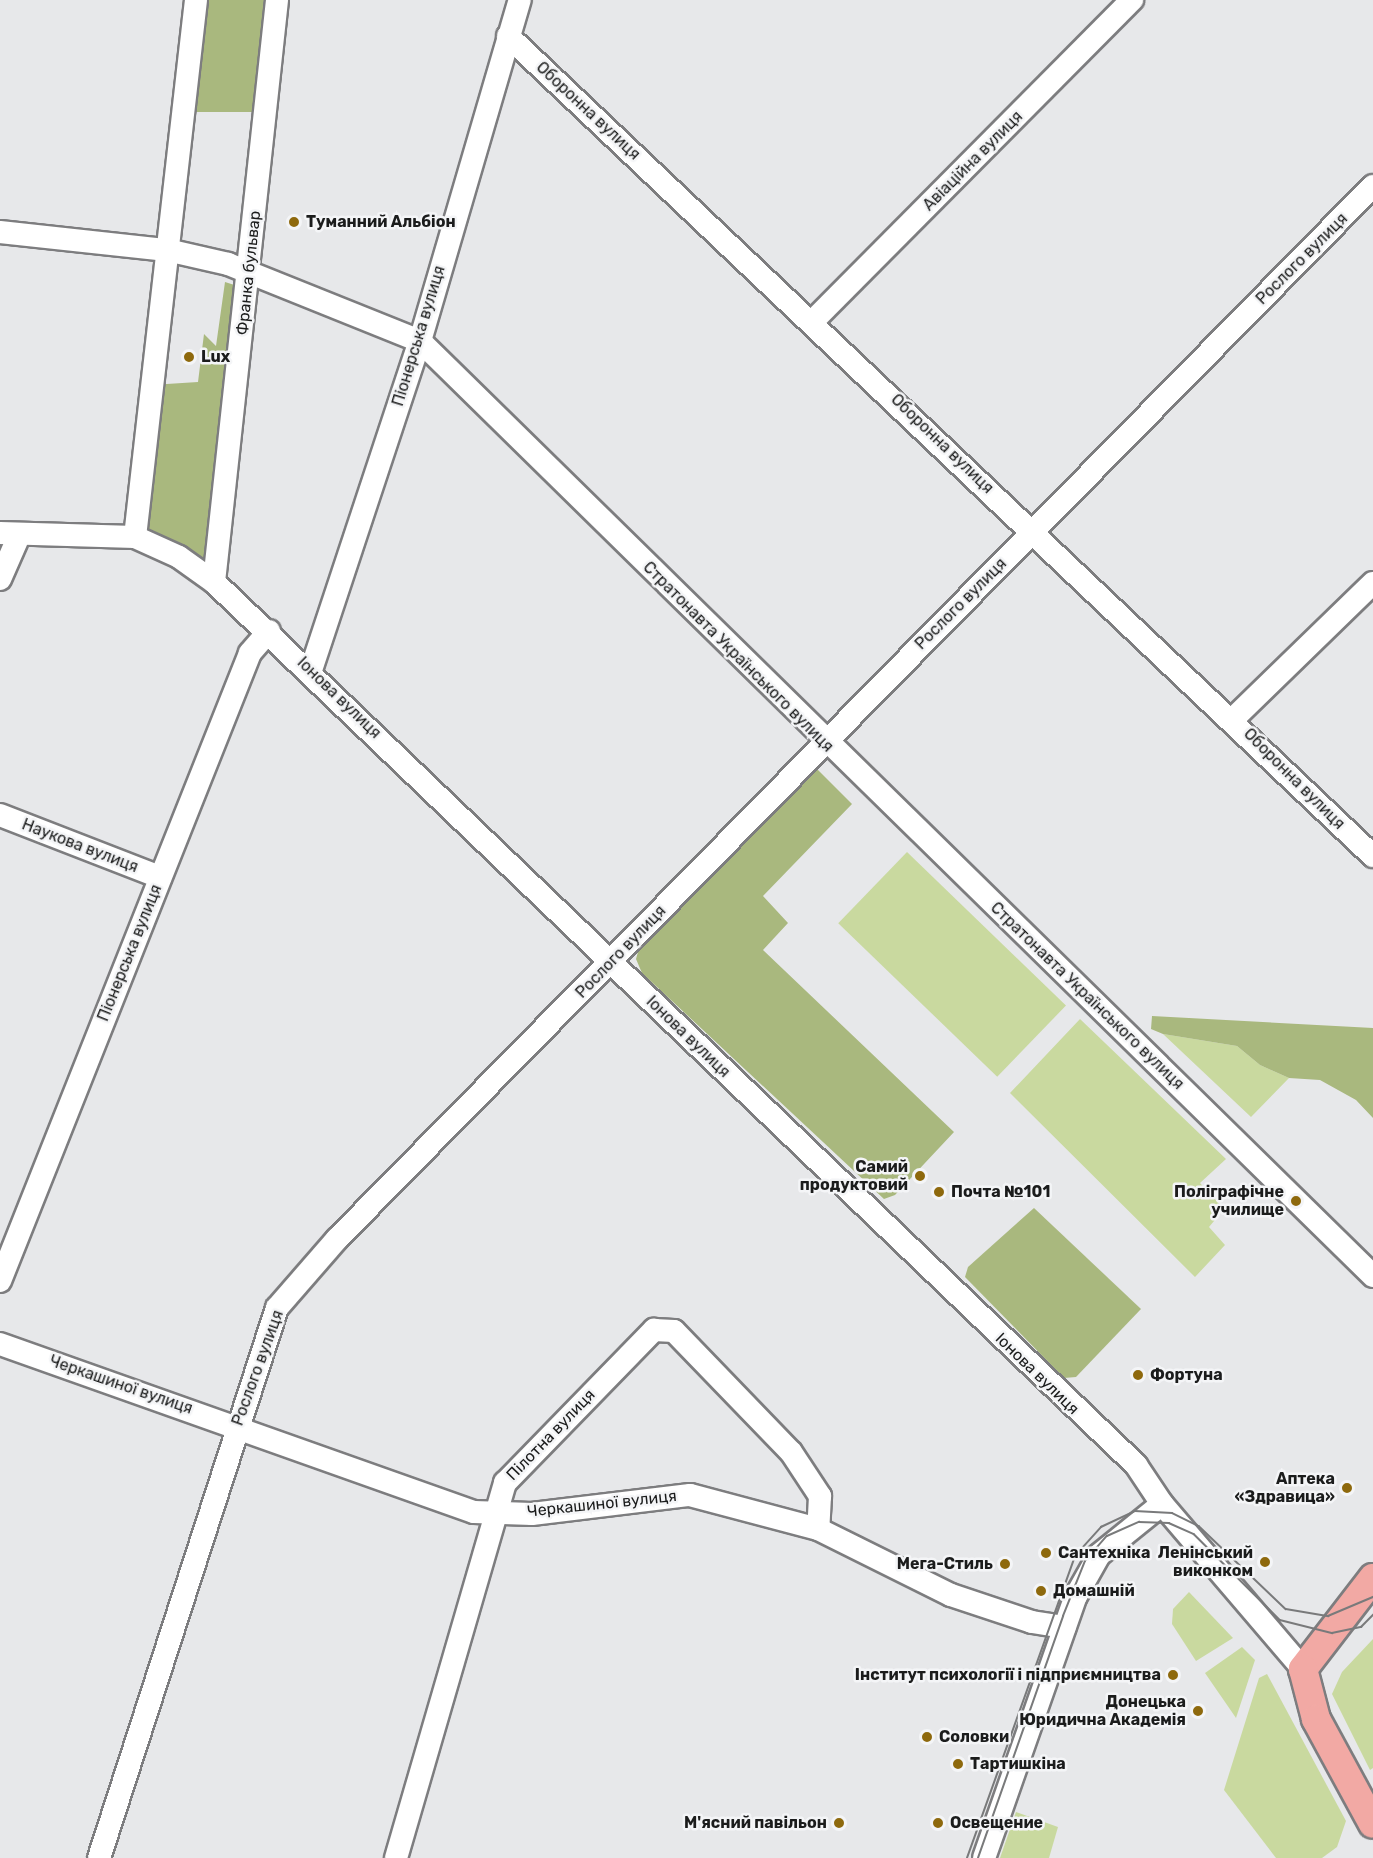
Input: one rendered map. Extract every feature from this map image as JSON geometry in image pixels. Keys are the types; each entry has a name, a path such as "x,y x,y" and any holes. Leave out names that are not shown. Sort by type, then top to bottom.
{"main road":[{"path":"1369,1805 1316,1719 1303,1669 1373,1578"}],"street":[{"path":"135,537 196,0"},
{"name":"Франка бульвар","path":"214,582 250,271 277,0"},
{"name":"Піонерська вулиця","path":"311,670 420,341 520,0"},
{"name":"Авіаційна вулиця","path":"813,321 1132,0"},
{"name":"Оборонна вулиця","path":"508,36 1233,719 1373,856"},
{"name":"Рослого вулиця","path":"99,1858 237,1425 277,1308 337,1239 611,963 823,742 1373,186"},
{"name":"Стратонавта Українського вулиця","path":"0,232 167,250 250,271 420,341 823,742 1373,1276"},
{"path":"0,579 9,536"},
{"name":"Іонова вулиця","path":"9,536 135,537 178,557 214,582 311,670 611,963 1136,1465 1162,1504 1303,1669"},
{"path":"1233,719 1373,583"},
{"name":"Піонерська вулиця","path":"0,1281 250,653 269,631"},
{"name":"Наукова вулиця","path":"0,815 160,877"},
{"name":"Пілотна вулиця","path":"396,1858 505,1483 654,1330 674,1331 790,1452 819,1496 818,1529"},
{"name":"Черкашиної вулиця","path":"0,1344 237,1425 474,1512 532,1514 690,1495 818,1529 951,1594 1032,1622 1065,1627"},
{"path":"984,1858 1065,1627 1099,1555 1162,1504"}],"green space":[{"path":"196,0 277,0 277,112 196,112"},
{"path":"225,282 247,289 214,582 135,537 151,385 198,382 204,334 216,346"},
{"path":"815,767 852,804 763,896 788,923 763,950 954,1132 895,1195 884,1199 642,973 636,959 640,945"},
{"path":"907,852 1066,1006 997,1077 838,923"},
{"path":"1152,1016 1373,1028 1373,1118 1356,1100 1320,1080 1289,1078 1260,1065 1237,1046 1163,1034 1151,1029"},
{"path":"1080,1019 1226,1159 1200,1183 1224,1209 1209,1227 1225,1245 1195,1277 1010,1093"},
{"path":"1163,1034 1237,1046 1260,1065 1289,1078 1251,1117"},
{"path":"1034,1208 1141,1309 1076,1377 1064,1378 965,1277 968,1267"},
{"path":"1189,1592 1233,1638 1196,1661 1172,1624 1173,1609"},
{"path":"1373,1639 1373,1768 1370,1770 1332,1694 1342,1672"},
{"path":"1242,1647 1255,1660 1236,1718 1205,1673"},
{"path":"1267,1674 1346,1821 1337,1847 1322,1858 1276,1858 1224,1790 1259,1678"},
{"path":"1016,1812 1058,1827 1049,1858 1000,1858"}],"tram line":[{"path":"967,1858 1075,1556 1101,1527 1135,1511 1172,1513 1199,1526 1286,1609 1328,1616 1373,1597"},
{"path":"978,1858 1063,1616 1085,1561 1107,1536 1139,1522 1169,1523 1194,1534 1280,1620 1332,1633 1361,1627 1373,1615"}],"place":[{"name":"Туманний Альбіон","path":"294,222"},
{"name":"Lux","path":"189,357"},
{"name":"Самий продуктовий","path":"920,1176"},
{"name":"Почта №101","path":"939,1192"},
{"name":"Поліграфічне училище","path":"1296,1201"},
{"name":"Фортуна","path":"1138,1375"},
{"name":"Аптека «Здравица»","path":"1347,1488"},
{"name":"Сантехніка","path":"1046,1553"},
{"name":"Ленінський виконком","path":"1265,1562"},
{"name":"Мега-Стиль","path":"1005,1564"},
{"name":"Домашній","path":"1041,1591"},
{"name":"Інститут психології і підприємництва","path":"1173,1675"},
{"name":"Донецька Юридична Академія","path":"1198,1711"},
{"name":"Соловки","path":"927,1737"},
{"name":"Тартишкіна","path":"958,1764"},
{"name":"М'ясний павільон","path":"839,1823"},
{"name":"Освещение","path":"938,1823"}]}
